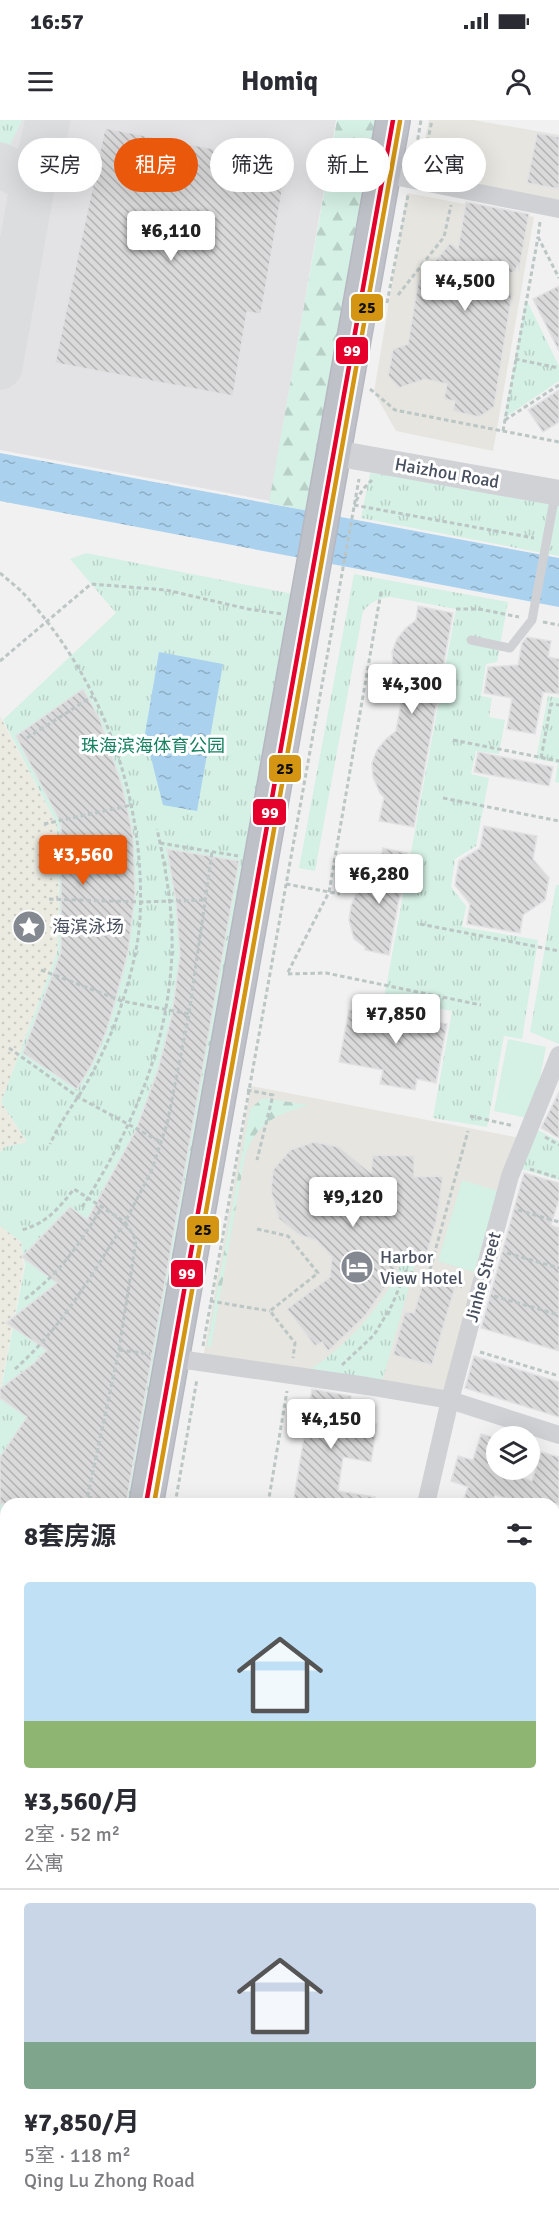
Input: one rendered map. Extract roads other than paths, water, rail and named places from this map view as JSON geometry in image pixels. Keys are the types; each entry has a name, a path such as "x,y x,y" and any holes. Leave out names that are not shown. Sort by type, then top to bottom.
{"highway":[{"path":"393,120 402,167"},
{"path":"409,138 411,120"},
{"path":"147,1498 180,1359 274,875 340,511 343,455 402,187"},
{"path":"343,455 367,390 402,189"},
{"path":"168,1498 180,1359 206,1300 244,1089 274,875 304,617 328,574"}],"street":[{"path":"474,192 551,207"},
{"name":"Haizhou Road","path":"343,455 557,493"},
{"name":"Jinhe Street","path":"427,1498 450,1400 510,1176 559,1055"},
{"path":"180,1359 324,1379 450,1400 559,1435"}],"lane":[{"path":"471,640 510,648 532,620 557,493"}],"water":[{"path":"0,453 559,558 559,607 0,501"},
{"path":"159,652 223,664 197,811 163,805 145,734"}],"place":[{"name":"海滨泳场","path":"29,927"},
{"name":"Harbor View Hotel","path":"357,1267"}],"park label":[{"name":"珠海滨海体育公园","path":"153,746"}]}
